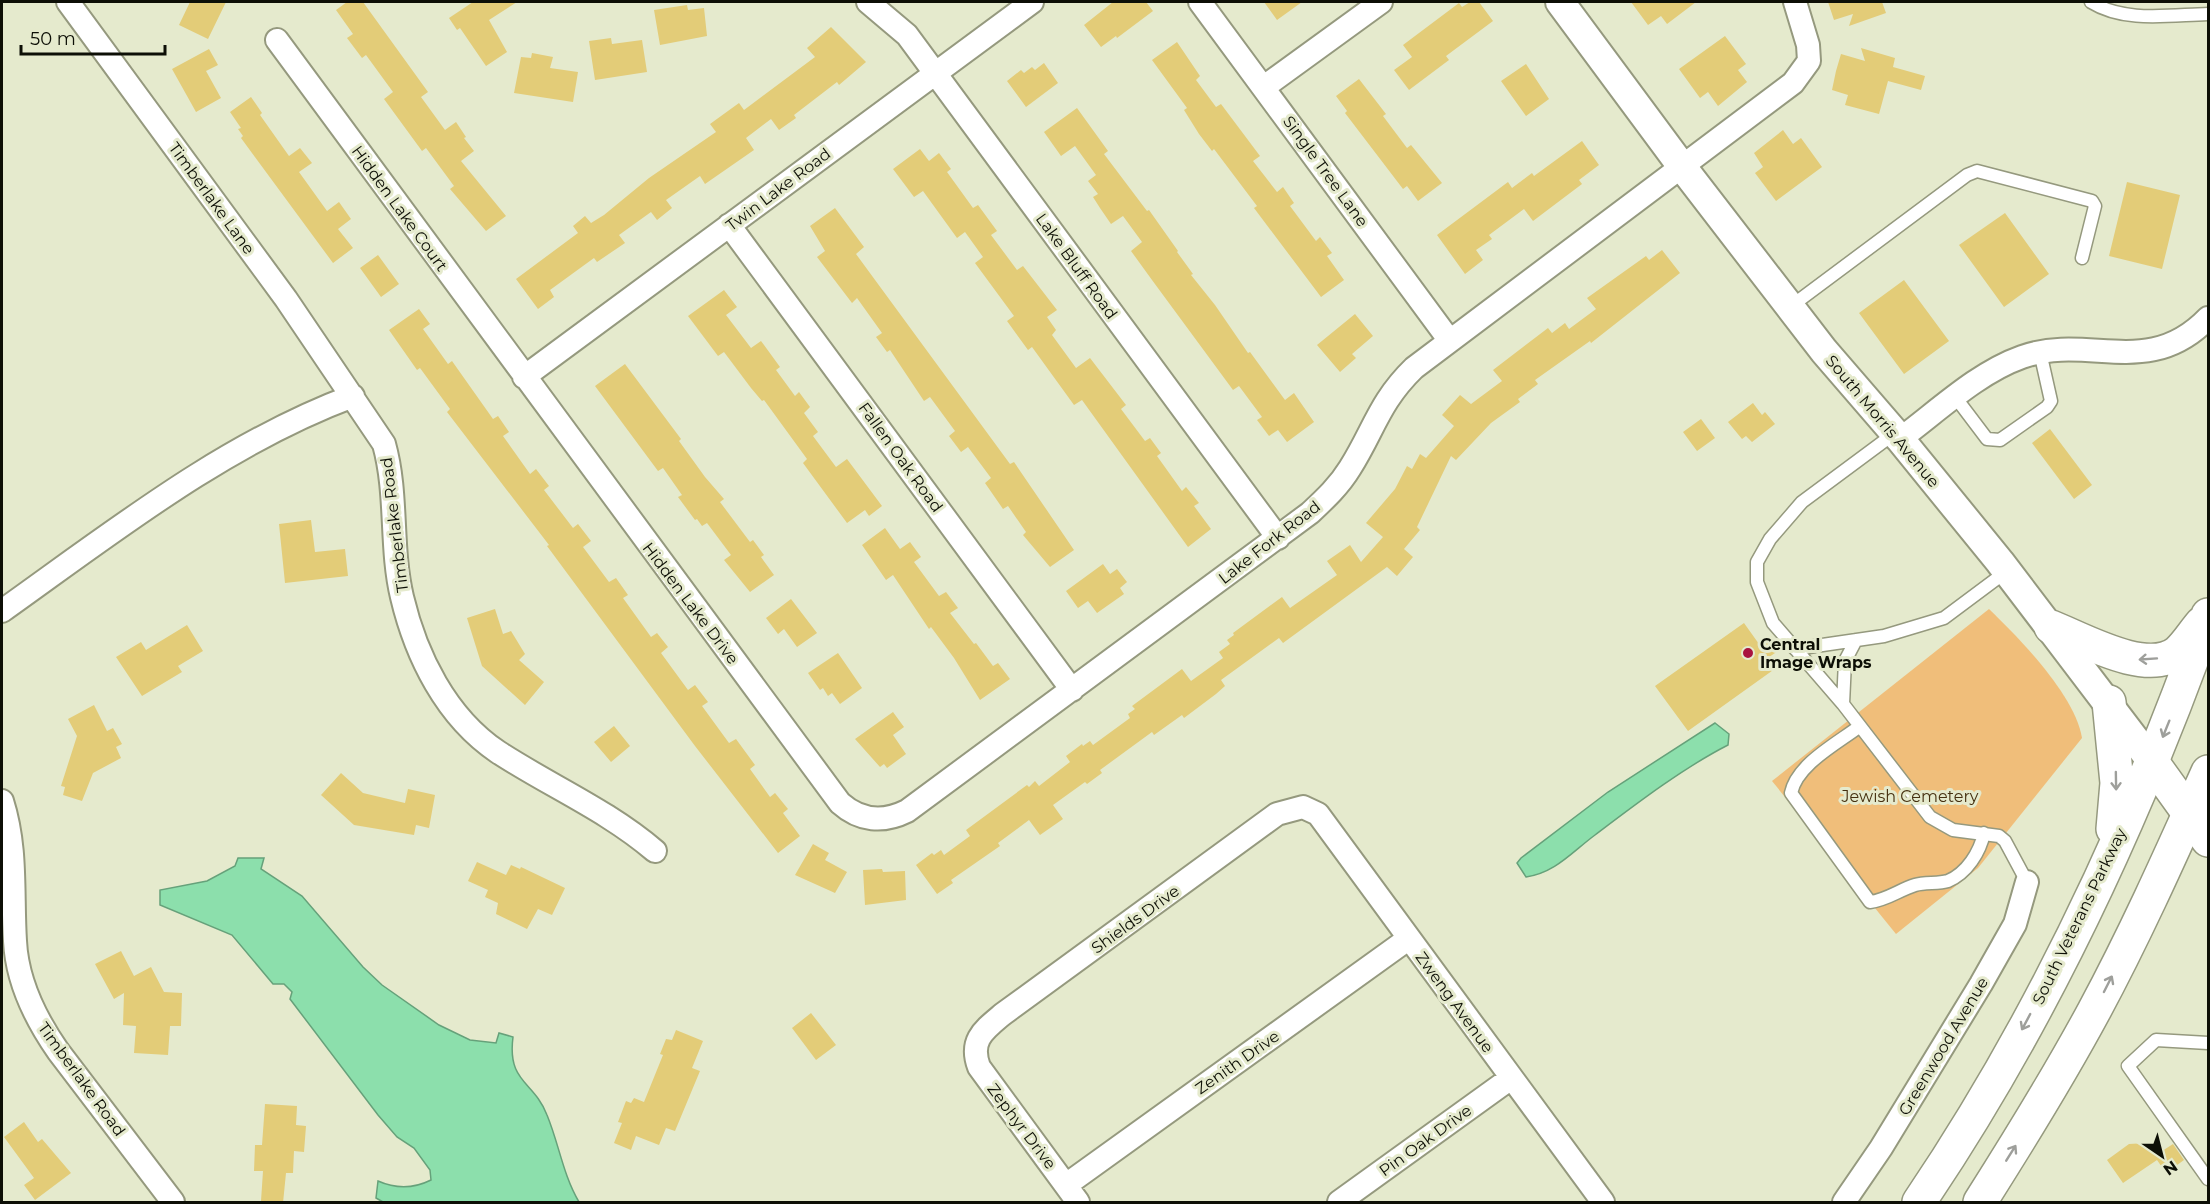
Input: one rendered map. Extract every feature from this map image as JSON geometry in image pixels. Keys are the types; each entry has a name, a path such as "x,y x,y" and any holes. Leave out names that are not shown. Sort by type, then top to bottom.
{"main road":[{"path":"2051,627 2130,660 2153,660 2176,653 2208,615"},
{"name":"South Veterans Parkway","path":"1919,1203 1998,1074 2065,951 2110,857 2181,695 2208,615"},
{"path":"2109,702 2117,783 2110,857"},
{"name":"South Morris Avenue","path":"2152,762 2208,840"},
{"path":"1980,1203 2033,1117 2094,1010 2208,772"}],"street":[{"name":"Timberlake Lane","path":"68,2 353,396"},
{"name":"Lake Bluff Road","path":"868,2 907,35 1278,538"},
{"name":"Twin Lake Road","path":"524,377 934,72 1032,2"},
{"name":"Single Tree Lane","path":"1200,2 1450,341"},
{"path":"1264,87 1381,2"},
{"name":"South Morris Avenue","path":"1560,2 1683,168 1824,351 2007,571 2109,702 2152,762"},
{"name":"Lake Fork Road","path":"867,818 888,819 907,811 1278,538 1331,493 1352,464 1389,396 1414,368 1683,168 1792,83 1809,61 1808,45 1795,2"},
{"name":"Hidden Lake Court","path":"277,39 524,377"},
{"name":"Fallen Oak Road","path":"729,225 1072,690"},
{"path":"1897,436 2001,367 2040,352 2069,350 2131,354 2149,352 2179,340 2208,318"},
{"name":"Hidden Lake Drive","path":"524,377 840,803 857,815 867,818"},
{"path":"2,611 236,450 308,413 353,396"},
{"name":"Timberlake Road","path":"353,396 384,444 390,467 393,534 401,595 416,643 448,704 497,751 591,804 655,851"},
{"name":"Timberlake Road","path":"2,801 10,828 15,860 15,942 26,995 58,1051 173,1203"},
{"name":"Zweng Avenue","path":"1303,807 1318,814 1603,1203"},
{"name":"Shields Drive","path":"975,1045 987,1028 1003,1014 1277,814 1303,807"},
{"name":"Greenwood Avenue","path":"1844,1203 1881,1148 1981,984 2015,924 2027,882"},
{"name":"Zenith Drive","path":"1072,1194 1408,939"},
{"name":"Zephyr Drive","path":"975,1045 974,1054 985,1077 1072,1194"},
{"name":"Pin Oak Drive","path":"1339,1203 1511,1078"}],"lane":[{"path":"2091,2 2102,9 2132,16 2208,14"},
{"path":"1790,307 1967,175 1977,171 2092,201 2095,206 2082,258"},
{"path":"1956,398 1987,439 2000,440 2048,407 2051,402 2040,352"},
{"path":"1897,436 1802,502 1770,539 1757,562 1757,582 1773,624 1843,704 1930,817 1953,830 1999,836 2006,841 2027,882"},
{"path":"1795,649 1884,636 1944,618 2007,571"},
{"path":"1843,704 1845,661 1856,640"},
{"path":"1860,726 1801,772 1793,781 1791,793 1870,902 1916,885 1946,881 1956,875 1981,848 1984,833"},
{"path":"2208,1043 2156,1040 2128,1066 2208,1179"}],"green space":[{"name":"Jewish Cemetery","path":"1989,609 2016,636 2058,686 2077,721 2082,738 1978,868 1896,934 1772,781"}],"shaded area":[{"path":"1715,723 1729,734 1728,745 1660,787 1563,861 1546,871 1526,877 1517,863 1521,858 1608,792"},
{"path":"238,858 264,858 261,869 302,896 363,967 382,985 439,1025 470,1040 496,1043 499,1033 513,1037 514,1064 518,1073 542,1104 569,1181 579,1202 383,1202 376,1198 378,1181 398,1187 418,1185 431,1180 430,1170 414,1148 397,1137 378,1115 290,999 292,992 284,984 273,984 232,935 160,905 160,890 207,881 235,866"}],"building":[{"path":"190,2 226,2 208,39 179,25"},
{"path":"347,2 363,2 428,92 421,97 445,130 456,122 466,137 464,138 474,151 461,161 506,216 486,231 450,189 454,186 426,148 422,151 384,99 393,92 366,55 362,58 347,38 353,34 336,10"},
{"path":"473,2 517,2 489,20 507,52 486,66 460,28 457,30 449,18"},
{"path":"1113,2 1146,2 1153,11 1101,47 1084,25"},
{"path":"1264,2 1302,2 1277,20"},
{"path":"1470,2 1479,2 1493,21 1446,56 1449,60 1409,90 1394,70 1412,57 1403,45 1459,3 1462,7"},
{"path":"1631,2 1696,2 1667,24 1661,16 1648,25"},
{"path":"1828,2 1882,2 1886,13 1849,26 1853,14 1834,20"},
{"path":"687,5 688,10 704,8 707,36 660,45 654,10"},
{"path":"831,27 866,62 839,85 837,82 794,115 796,118 779,130 771,119 746,138 754,150 705,184 700,176 666,200 672,208 657,220 651,212 619,235 625,243 597,262 594,258 550,290 554,297 538,309 516,279 578,233 573,226 585,216 591,223 604,215 649,178 716,132 710,124 739,103 744,110 815,57 807,48"},
{"path":"1725,36 1746,64 1738,70 1747,82 1718,106 1708,92 1700,98 1679,69"},
{"path":"611,38 612,44 642,40 647,72 595,80 589,41"},
{"path":"1177,42 1200,76 1196,80 1216,107 1221,104 1260,156 1253,161 1277,192 1283,187 1294,203 1290,206 1316,241 1320,237 1332,253 1327,256 1344,280 1321,297 1254,208 1257,206 1214,149 1212,151 1199,134 1184,110 1187,108 1152,60"},
{"path":"1861,48 1895,58 1893,67 1925,76 1921,90 1888,81 1879,114 1845,105 1848,95 1832,90 1836,71 1841,54 1865,61"},
{"path":"209,49 218,65 206,71 221,98 196,112 172,69"},
{"path":"532,53 553,57 550,68 578,72 573,102 514,93 521,57 531,58"},
{"path":"1044,63 1058,83 1026,107 1007,81 1021,70 1024,73 1032,67 1035,70"},
{"path":"1526,64 1549,99 1526,116 1501,81"},
{"path":"1359,79 1386,114 1383,116 1407,148 1411,145 1442,183 1418,201 1407,186 1403,189 1345,113 1347,111 1336,96"},
{"path":"251,97 262,113 260,115 289,156 300,148 312,163 299,172 327,211 339,202 351,219 338,229 353,248 333,263 241,138 243,136 238,129 241,128 230,112"},
{"path":"1077,108 1108,151 1104,154 1147,211 1149,210 1193,274 1191,275 1248,353 1250,352 1285,400 1294,393 1314,422 1287,442 1278,430 1269,436 1257,420 1262,417 1239,386 1233,390 1152,280 1131,251 1142,242 1123,216 1111,224 1093,197 1098,194 1088,181 1096,175 1075,146 1061,156 1044,132"},
{"path":"1783,130 1793,144 1801,138 1822,167 1776,201 1755,173 1763,167 1754,153"},
{"path":"1582,141 1599,165 1579,180 1582,184 1533,221 1524,209 1489,235 1492,239 1476,250 1483,260 1465,274 1437,235 1508,182 1512,188 1532,173 1534,176"},
{"path":"920,149 929,161 939,153 951,169 947,172 973,208 978,205 997,231 991,235 1017,270 1023,266 1057,310 1047,317 1056,330 1052,335 1076,368 1090,358 1126,405 1121,409 1145,441 1150,438 1161,453 1157,456 1182,491 1186,487 1199,503 1194,506 1211,529 1188,547 1082,400 1074,405 1032,347 1028,350 1007,321 1014,316 975,263 983,257 965,232 957,238 923,191 914,197 893,169"},
{"path":"2127,182 2180,195 2162,269 2109,256"},
{"path":"835,208 864,247 856,254 1010,464 1014,462 1074,550 1050,567 1023,535 1026,532 1008,506 1003,509 985,483 991,478 968,447 961,452 949,436 955,431 930,397 924,401 890,350 887,352 876,337 882,333 857,298 852,303 817,257 825,251 810,226"},
{"path":"2005,213 2049,274 2004,307 1959,245"},
{"path":"1662,250 1680,273 1591,343 1590,341 1535,380 1538,384 1518,399 1520,402 1491,423 1456,460 1451,456 1417,527 1420,530 1404,549 1413,557 1397,576 1387,567 1283,643 1279,638 1221,680 1225,686 1184,718 1182,715 1154,735 1152,732 1100,770 1102,773 1053,805 1063,819 1040,835 1029,820 998,843 1000,846 951,880 953,883 937,894 916,865 932,853 934,855 941,850 944,855 970,836 966,830 1027,785 1029,787 1035,781 1039,786 1070,762 1066,756 1082,744 1083,746 1090,741 1093,745 1130,718 1128,714 1135,709 1132,706 1182,669 1191,681 1223,658 1219,652 1230,644 1227,640 1234,635 1233,633 1282,597 1290,608 1337,575 1327,561 1350,545 1361,562 1383,537 1366,523 1395,489 1407,466 1412,469 1420,454 1426,458 1454,426 1442,415 1460,395 1471,404 1502,381 1493,370 1548,328 1552,333 1565,323 1569,329 1596,309 1587,298 1646,256 1649,260"},
{"path":"378,255 399,284 381,297 360,268"},
{"path":"1904,280 1949,341 1904,374 1859,313"},
{"path":"724,290 737,307 726,315 751,348 761,341 780,367 776,370 795,396 799,392 810,407 804,413 818,432 813,436 836,467 847,459 882,506 869,516 865,510 847,523 803,463 807,459 764,400 762,401 751,388 724,352 718,356 688,316"},
{"path":"419,309 430,324 423,329 448,364 452,361 493,419 498,416 509,432 503,436 530,474 536,469 549,486 544,490 573,528 578,524 591,541 583,547 609,582 616,578 628,595 623,598 651,637 657,633 668,647 661,653 688,690 695,685 708,702 702,706 729,743 736,739 755,765 750,769 770,797 775,793 788,809 783,813 800,836 778,853 695,746 547,546 549,545 447,412 450,409 420,368 417,370 389,330"},
{"path":"1355,314 1373,336 1352,354 1356,358 1340,372 1317,345"},
{"path":"625,364 681,439 679,441 705,477 724,499 720,502 750,542 753,540 764,555 761,557 774,575 750,592 724,560 731,555 707,523 702,526 697,519 695,520 678,497 682,495 663,468 658,471 595,386"},
{"path":"1753,403 1762,415 1765,412 1775,424 1752,442 1746,436 1742,439 1728,422"},
{"path":"1701,419 1715,438 1697,451 1683,432"},
{"path":"2050,429 2092,485 2074,499 2032,443"},
{"path":"311,520 315,552 345,549 348,576 285,583 279,524"},
{"path":"885,528 900,549 910,542 921,557 914,562 939,596 946,592 958,608 950,613 993,666 998,663 1010,679 980,700 954,658 931,627 929,629 893,575 886,580 862,545"},
{"path":"1103,564 1110,574 1117,569 1127,582 1120,588 1124,594 1097,613 1088,601 1078,608 1066,591"},
{"path":"791,599 817,633 797,647 784,629 778,634 766,618"},
{"path":"495,609 503,634 511,631 525,654 519,660 544,682 525,705 482,666 467,618"},
{"path":"1744,623 1759,644 1771,636 1781,649 1769,657 1776,668 1688,731 1655,686"},
{"path":"187,625 203,651 178,666 182,672 142,696 116,657 141,642 146,650"},
{"path":"838,653 862,688 840,704 832,693 828,696 823,688 820,690 808,673"},
{"path":"94,705 107,731 113,728 122,744 116,747 121,758 93,773 82,801 63,795 65,787 61,786 77,736 68,719"},
{"path":"893,712 904,727 893,735 906,754 887,768 884,764 880,767 855,739"},
{"path":"614,726 630,746 611,762 594,742"},
{"path":"341,773 363,793 405,803 408,789 435,795 429,828 416,825 414,835 354,825 321,795"},
{"path":"813,844 829,853 825,860 847,872 835,893 795,875"},
{"path":"477,862 506,875 511,865 520,869 521,867 565,888 552,915 538,909 527,929 496,914 498,903 485,897 488,890 468,881"},
{"path":"882,869 883,872 905,871 906,900 865,905 863,870"},
{"path":"121,951 134,976 151,967 164,992 182,993 181,1026 170,1026 168,1055 134,1053 136,1026 123,1025 124,993 114,999 95,964"},
{"path":"811,1013 836,1045 816,1060 792,1028"},
{"path":"676,1030 703,1041 692,1068 700,1071 675,1131 666,1128 659,1145 636,1136 631,1150 614,1143 622,1123 618,1122 626,1101 631,1103 634,1098 644,1102 663,1055 660,1054 666,1039 672,1040"},
{"path":"265,1104 297,1106 296,1125 306,1126 304,1152 294,1151 293,1173 286,1173 283,1203 261,1201 263,1171 254,1171 255,1145 262,1145"},
{"path":"24,1122 38,1142 42,1139 71,1173 35,1200 24,1185 34,1178 4,1137"},
{"path":"2146,1143 2156,1155 2173,1144 2184,1160 2166,1173 2157,1160 2123,1183 2107,1160 2129,1144"}],"place":[{"name":"Central Image Wraps","path":"1748,653"}]}
